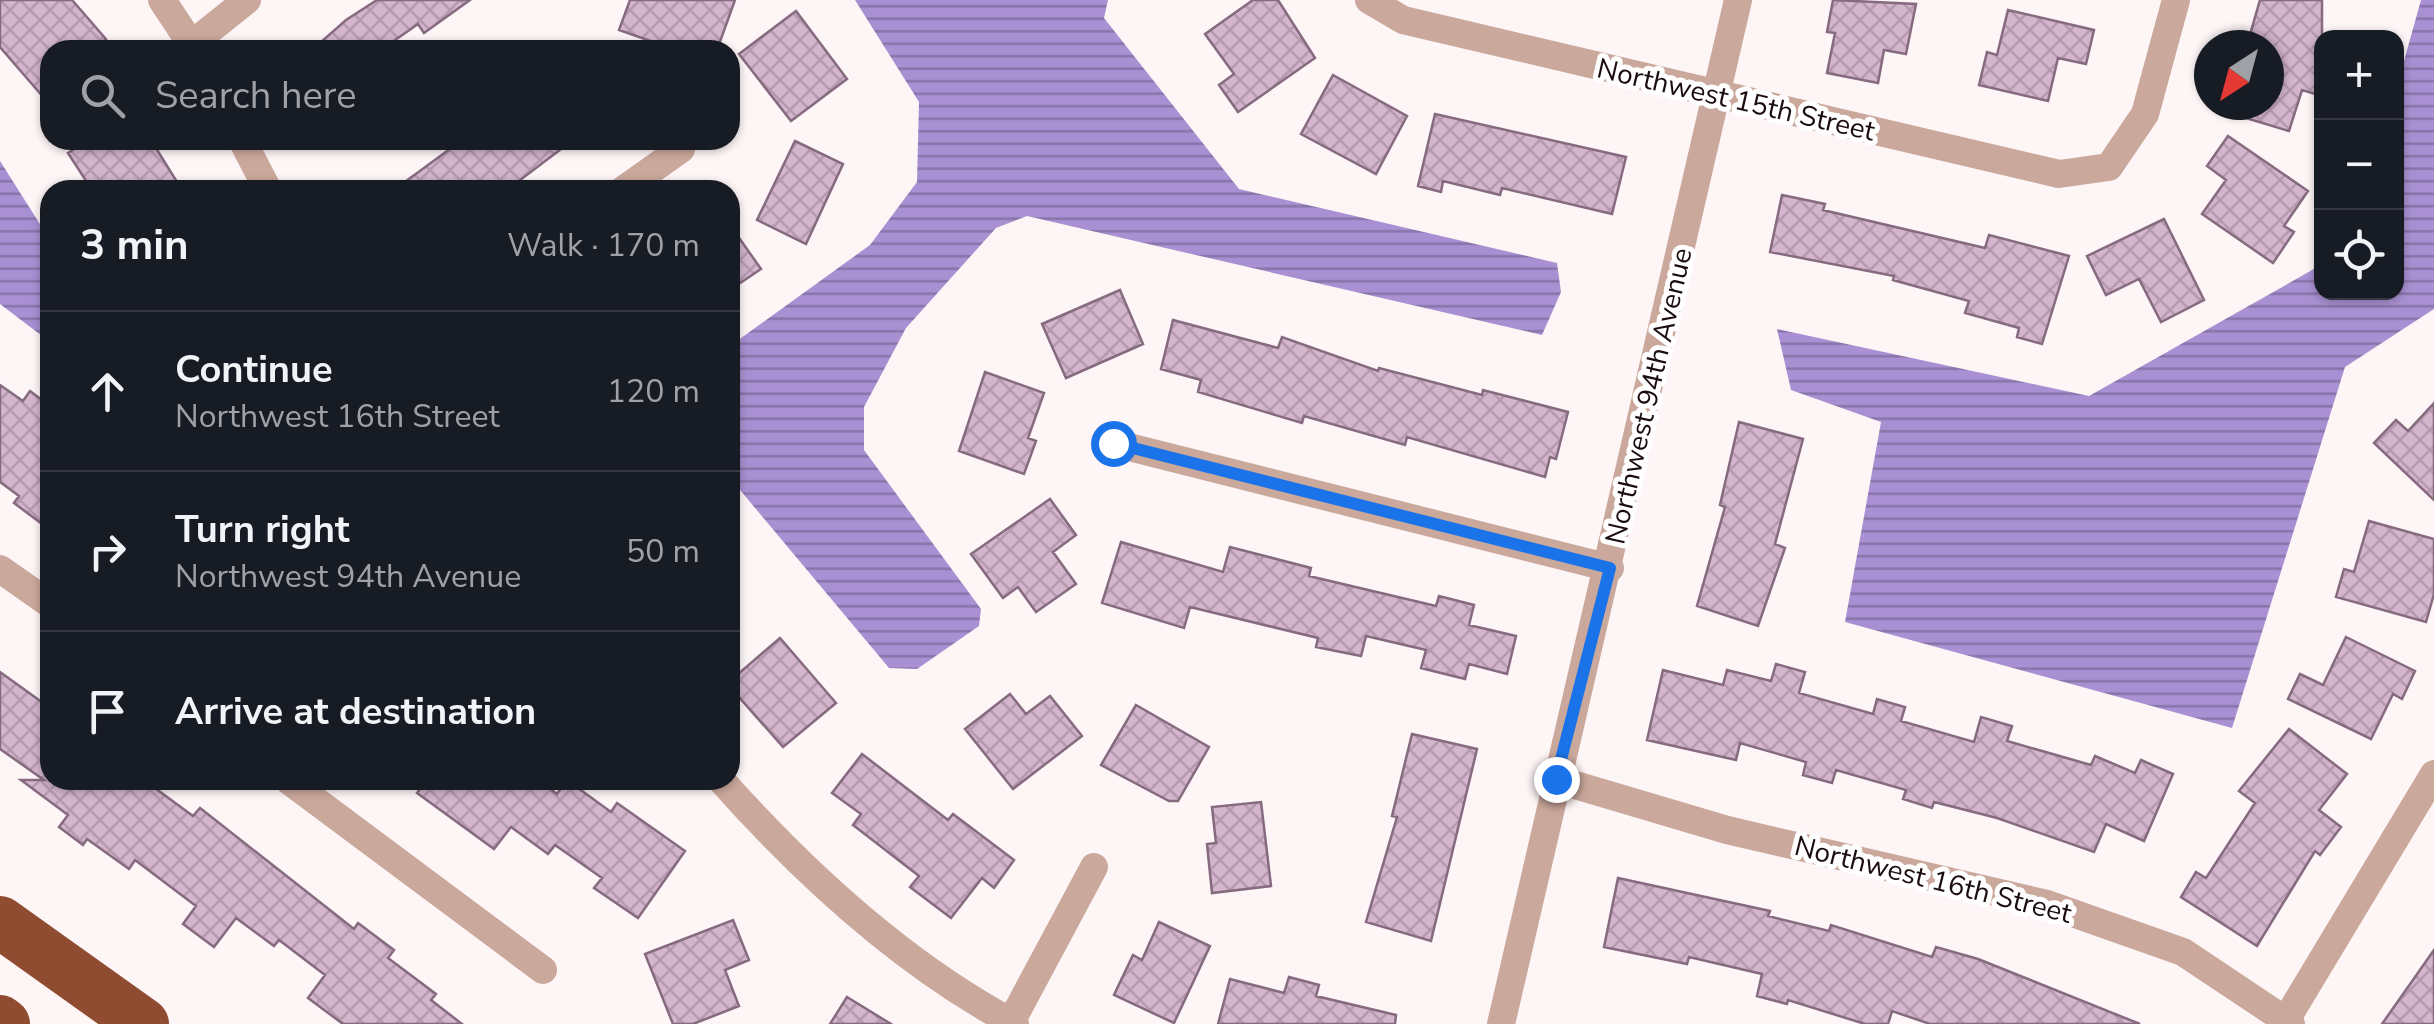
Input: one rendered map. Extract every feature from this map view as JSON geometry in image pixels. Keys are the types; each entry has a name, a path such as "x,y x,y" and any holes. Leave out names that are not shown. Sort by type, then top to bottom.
{"highway":[{"path":"0,922 143,1024"}],"street":[{"path":"162,0 189,40"},
{"path":"202,40 247,0"},
{"name":"Northwest 15th Street","path":"1369,0 1403,20 2059,174 2109,167 2145,114 2176,0"},
{"name":"Northwest 94th Avenue","path":"1501,1024 1556,779 1610,568 1738,0"},
{"path":"247,150 263,180"},
{"path":"637,180 680,150"},
{"path":"1113,443 1610,568"},
{"path":"0,568 40,597"},
{"path":"2289,1022 2434,774"},
{"name":"Northwest 16th Street","path":"1556,779 1727,830 2047,904 2183,952 2289,1022"},
{"path":"301,790 543,970"},
{"path":"730,790 766,831 909,957 1012,1023 1094,867"}],"shaded area":[{"path":"855,0 1108,0 1104,18 1239,189 1557,263 1561,292 1542,335 1027,216 996,228 906,328 864,407 864,450 981,609 979,626 917,669 889,668 740,490 740,339 870,245 917,182 919,102"},
{"path":"2421,0 2434,0 2434,309 2345,367 2232,728 1845,622 1881,422 1791,390 1777,329 2089,396 2314,269 2314,300 2404,300 2404,61"},
{"path":"0,161 40,224 40,334 0,304"}],"building":[{"path":"0,0 72,0 106,39 40,40 40,93 0,47"},
{"path":"377,0 470,0 424,33 418,24 395,40 323,40"},
{"path":"630,0 735,0 721,40 648,40 619,30"},
{"path":"1253,0 1278,0 1315,58 1238,112 1219,85 1234,74 1205,34"},
{"path":"1833,0 1916,4 1906,54 1884,50 1878,83 1827,73 1835,33 1827,32"},
{"path":"2260,0 2322,0 2322,30 2314,30 2314,94 2302,90 2289,131 2253,120 2284,120 2284,30 2251,30"},
{"path":"2008,10 2094,30 2086,64 2058,58 2048,101 1979,85 1987,52 1997,55"},
{"path":"796,11 847,79 791,121 740,53"},
{"path":"1333,75 1407,116 1376,174 1301,134"},
{"path":"1435,114 1626,157 1612,214 1502,188 1500,195 1443,181 1441,192 1418,186"},
{"path":"2228,136 2308,191 2284,226 2294,232 2273,263 2202,214 2226,180 2207,166"},
{"path":"795,141 843,164 806,244 757,220"},
{"path":"157,150 176,180 86,180 68,153"},
{"path":"448,150 560,150 520,180 408,180"},
{"path":"1782,195 1825,204 1823,210 1985,248 1989,235 2069,256 2042,344 2017,337 2019,328 1965,313 1969,301 1893,280 1894,276 1770,252"},
{"path":"2164,219 2204,300 2161,322 2139,279 2106,295 2087,256"},
{"path":"740,239 761,269 740,283"},
{"path":"1120,290 1143,344 1066,378 1042,324"},
{"path":"1173,320 1278,348 1282,337 1378,371 1379,368 1482,395 1483,390 1568,412 1556,459 1550,457 1545,477 1407,437 1405,445 1304,416 1302,423 1198,392 1201,380 1161,369"},
{"path":"985,372 1044,393 1028,438 1036,441 1024,474 959,451"},
{"path":"0,385 23,401 30,391 40,398 40,522 14,503 19,496 0,482"},
{"path":"2434,403 2434,500 2374,443 2396,420 2408,431"},
{"path":"1739,422 1803,439 1775,544 1785,548 1758,626 1697,606 1725,507 1720,505"},
{"path":"1050,499 1076,535 1053,552 1076,584 1036,612 1018,587 1003,598 971,554"},
{"path":"2369,521 2434,539 2434,594 2426,622 2336,597 2344,569 2354,572"},
{"path":"1121,542 1223,572 1230,547 1311,568 1309,576 1436,606 1439,596 1474,605 1469,625 1516,636 1507,674 1469,664 1465,679 1421,668 1426,650 1366,636 1361,656 1316,647 1318,638 1190,607 1184,628 1102,603"},
{"path":"2346,637 2415,671 2402,699 2393,694 2371,739 2288,699 2300,674 2323,685"},
{"path":"780,638 836,703 783,747 740,698 740,672"},
{"path":"1776,664 1805,672 1799,693 1873,714 1877,699 1905,707 1901,721 1974,742 1981,717 2012,726 2007,741 2091,765 2095,756 2135,773 2141,760 2173,774 2144,841 2106,824 2094,852 1997,818 1934,802 1932,808 1903,799 1906,790 1836,770 1832,783 1803,775 1806,762 1740,743 1736,760 1647,740 1663,670 1723,685 1727,670 1771,681"},
{"path":"0,672 40,701 40,777 0,749"},
{"path":"1010,694 1026,714 1050,696 1082,736 1013,789 965,729"},
{"path":"1136,705 1209,747 1178,801 1169,801 1101,765"},
{"path":"2289,729 2347,774 2319,810 2341,827 2320,855 2315,851 2257,946 2181,897 2196,872 2206,878 2255,803 2239,791"},
{"path":"1412,734 1477,749 1431,941 1366,922 1397,817 1392,816"},
{"path":"862,754 948,820 953,814 1014,860 994,888 982,878 951,918 910,887 919,876 853,825 861,814 832,793"},
{"path":"21,780 40,780 40,790 158,790 193,816 200,808 354,929 358,923 394,950 388,958 436,994 431,1000 462,1024 343,1024 308,998 325,975 279,940 274,946 236,918 214,947 183,924 196,906 135,860 129,869 87,839 83,845 59,827 68,815"},
{"path":"552,790 557,794 560,790 581,790 611,812 617,803 685,851 638,918 594,888 602,878 555,845 548,854 511,827 494,849 417,793"},
{"path":"1261,802 1271,886 1212,893 1207,844 1216,843 1212,807"},
{"path":"1618,878 1770,911 1768,916 1829,931 1831,925 1932,957 1936,947 1978,959 2140,1024 1930,1024 1892,1011 1888,1024 1865,1024 1788,1000 1787,1004 1757,996 1762,974 1689,957 1687,964 1604,947"},
{"path":"733,920 749,960 725,970 739,1006 693,1024 673,1024 645,954"},
{"path":"1159,922 1210,946 1174,1023 1114,995 1133,955 1142,960"},
{"path":"2434,950 2434,1024 2382,1024"},
{"path":"1289,977 1319,985 1316,996 1396,1015 1395,1024 1218,1024 1230,979 1284,993"},
{"path":"847,997 891,1024 830,1024"}],"route":[{"path":"1113,443 1610,568 1556,779"}]}
